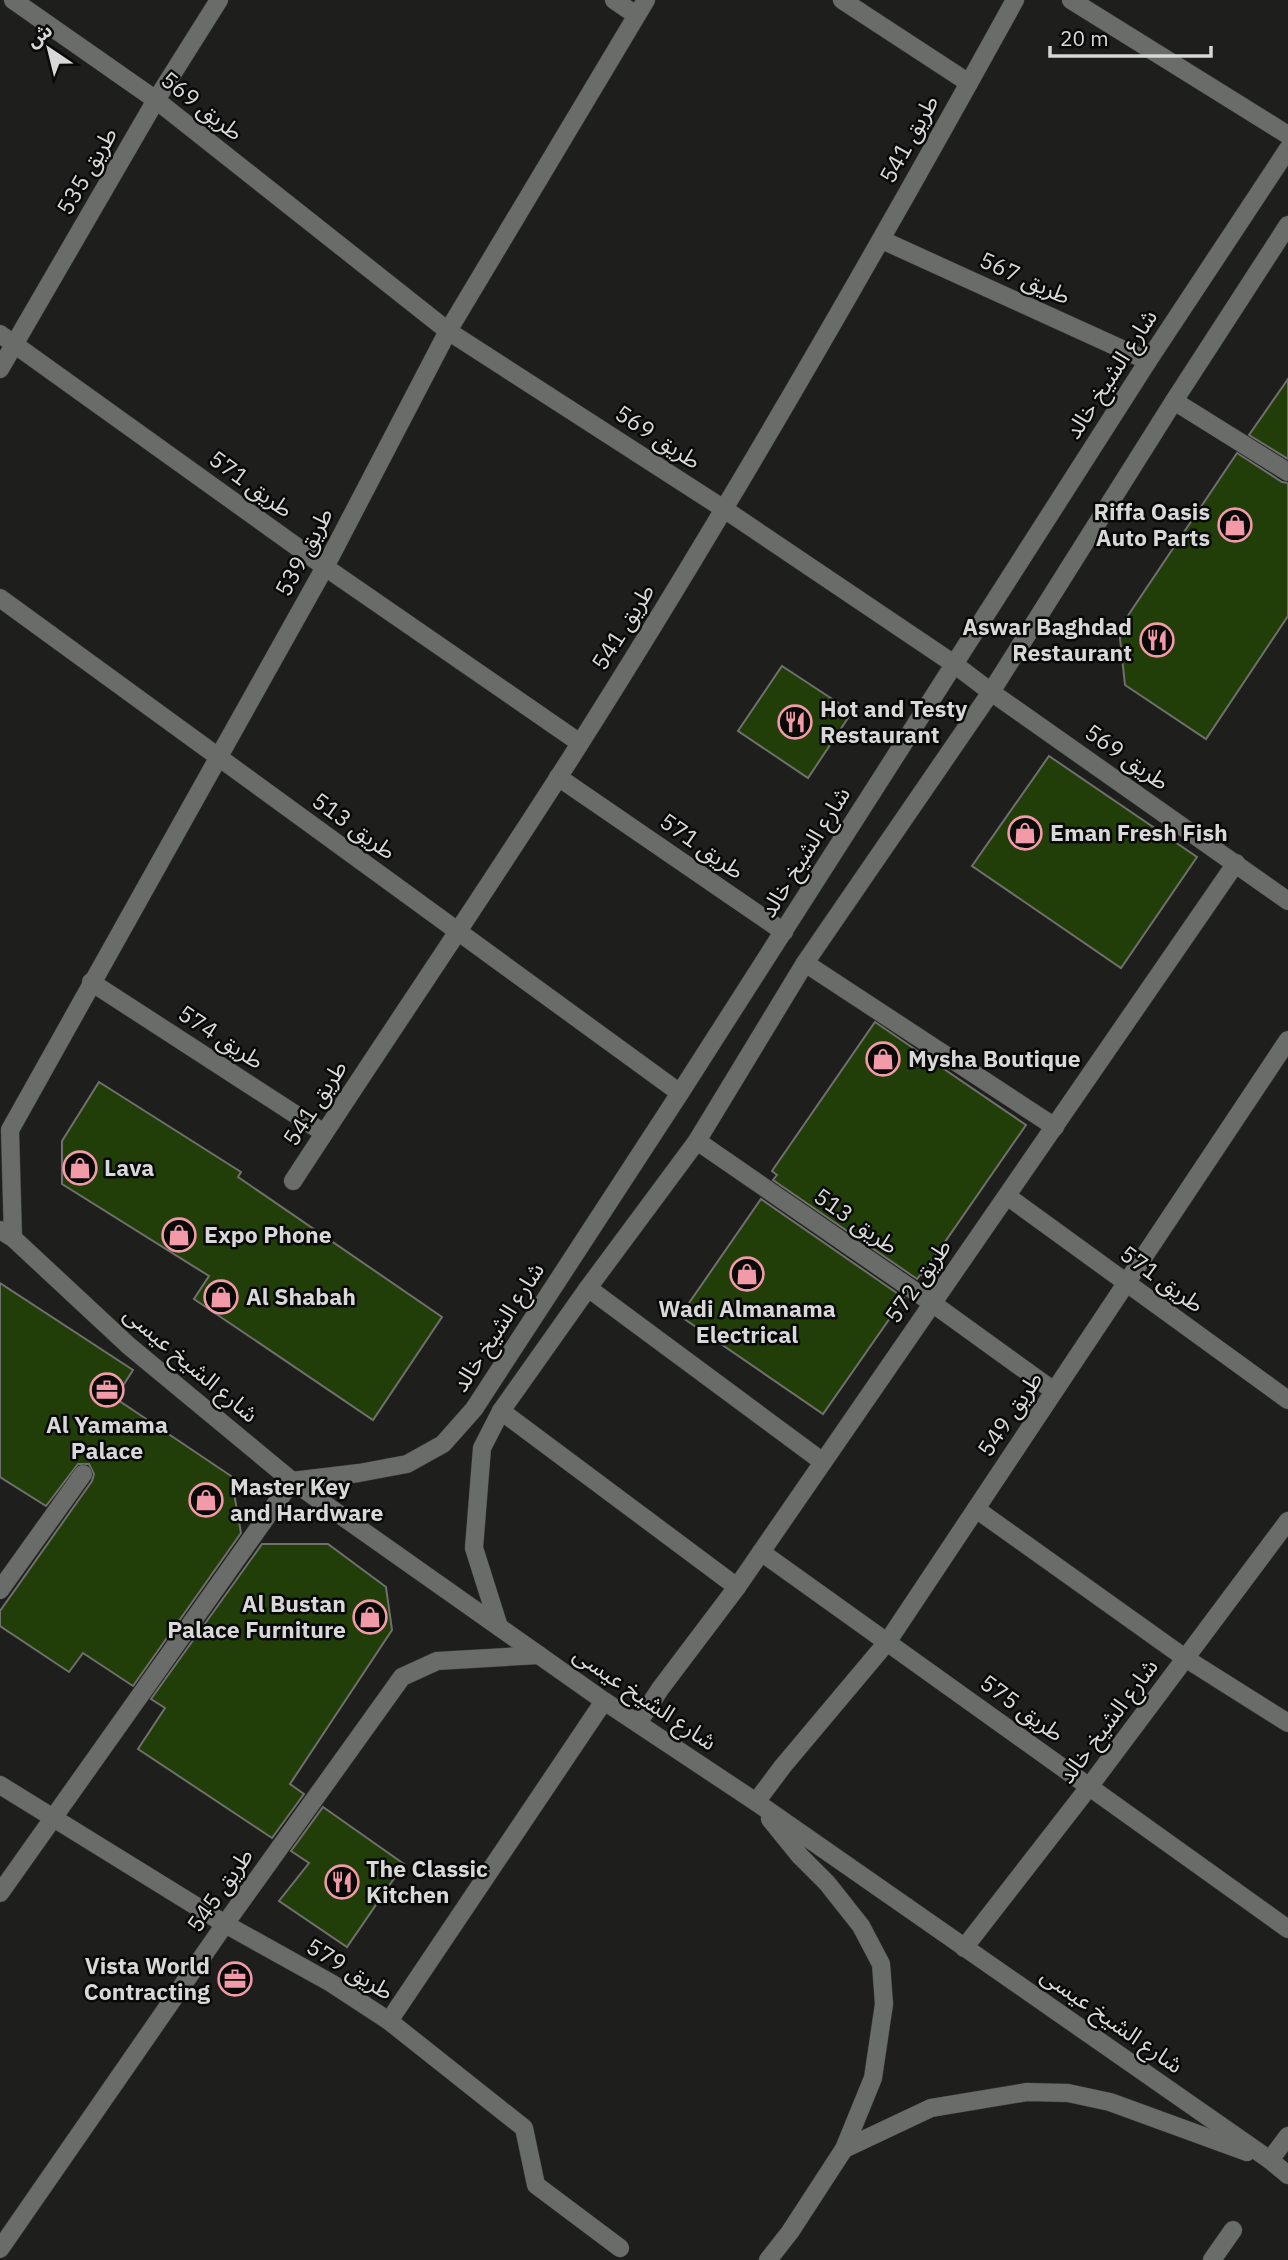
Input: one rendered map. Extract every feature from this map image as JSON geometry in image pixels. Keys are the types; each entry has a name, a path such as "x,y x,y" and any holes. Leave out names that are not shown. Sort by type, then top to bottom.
{"street":[{"name":"طريق 569","path":"13,0 156,100 448,331 724,509 954,664 1288,901"},
{"name":"طريق 535","path":"0,369 7,340 219,0"},
{"path":"614,0 641,8"},
{"name":"طريق 541","path":"842,0 969,83"},
{"name":"طريق 541","path":"293,1181 580,743 724,509 881,240 1015,0"},
{"path":"1071,0 1288,135"},
{"name":"طريق 539","path":"6,1234 5,1131 324,567 448,331 641,8"},
{"name":"شارع الشيخ خالد","path":"292,1481 407,1464 443,1444 474,1409 784,932 1148,361 1288,149"},
{"path":"499,1627 474,1548 482,1448 501,1411 697,1141 806,963 991,692 1288,225"},
{"name":"طريق 567","path":"881,240 1148,361"},
{"name":"طريق 571","path":"7,340 324,567 580,743"},
{"path":"1174,401 1288,472"},
{"name":"طريق 513","path":"0,598 680,1093"},
{"name":"طريق 571","path":"558,777 784,932"},
{"name":"طريق 572","path":"638,1723 660,1689 737,1587 1236,863"},
{"path":"806,963 1055,1127"},
{"name":"طريق 574","path":"91,982 324,1133"},
{"name":"طريق 549","path":"757,1802 783,1766 888,1641 1288,1041"},
{"name":"طريق 513","path":"697,1141 1054,1391"},
{"name":"طريق 571","path":"1007,1196 1288,1400"},
{"name":"شارع الشيخ عيسى","path":"6,1234 129,1346 292,1481 604,1701 757,1802 1288,2175"},
{"path":"588,1288 823,1462"},
{"path":"501,1411 737,1587"},
{"path":"0,1590 83,1474"},
{"path":"0,1893 292,1481"},
{"path":"976,1509 1185,1658 1288,1723"},
{"name":"شارع الشيخ خالد","path":"964,1948 1089,1787 1288,1521"},
{"name":"طريق 575","path":"761,1552 1288,1929"},
{"name":"طريق 545","path":"0,2249 225,1924 402,1677 437,1661 539,1655"},
{"path":"389,2021 604,1701"},
{"name":"طريق 579","path":"0,1785 225,1924 331,1983 389,2021 524,2129 537,2185 620,2248"},
{"path":"757,1802 861,1926 881,1964 884,2004 873,2078 844,2149 790,2232 768,2260"},
{"path":"844,2149 931,2108 1027,2092 1068,2093 1110,2102 1270,2160 1288,2136"},
{"path":"1212,2260 1233,2230"}],"building":[{"path":"1288,379 1288,459 1249,435"},
{"path":"1237,453 1282,482 1288,483 1288,616 1206,739 1125,685 1119,629"},
{"name":"Hot and Testy Restaurant","path":"782,666 852,712 808,778 738,731"},
{"path":"1049,756 1197,857 1121,968 972,866"},
{"path":"875,1022 1026,1125 917,1279 773,1180 777,1175 772,1171"},
{"path":"99,1082 241,1172 238,1177 442,1317 373,1420 194,1299 209,1276 62,1184 62,1141"},
{"path":"761,1199 904,1298 823,1414 680,1316"},
{"path":"0,1283 133,1370 115,1398 231,1476 241,1533 133,1686 83,1653 69,1672 0,1626 0,1611 92,1481 94,1474 89,1464 78,1464 46,1506 0,1477"},
{"path":"262,1544 328,1544 386,1587 392,1630 290,1784 304,1794 272,1838 138,1749 165,1708 151,1699"},
{"name":"The Classic Kitchen","path":"323,1807 404,1864 347,1947 279,1901 309,1863 291,1851"}],"place":[{"name":"Riffa Oasis Auto Parts","path":"1235,525"},
{"name":"Aswar Baghdad Restaurant","path":"1157,640"},
{"name":"Hot and Testy Restaurant","path":"795,722"},
{"name":"Eman Fresh Fish","path":"1025,833"},
{"name":"Mysha Boutique","path":"883,1059"},
{"name":"Lava","path":"80,1168"},
{"name":"Expo Phone","path":"179,1235"},
{"name":"Wadi Almanama Electrical","path":"747,1274"},
{"name":"Al Shabah","path":"221,1297"},
{"name":"Al Yamama Palace","path":"107,1390"},
{"name":"Master Key and Hardware","path":"206,1500"},
{"name":"Al Bustan Palace Furniture","path":"370,1617"},
{"name":"The Classic Kitchen","path":"342,1882"},
{"name":"Vista World Contracting","path":"235,1979"}]}
